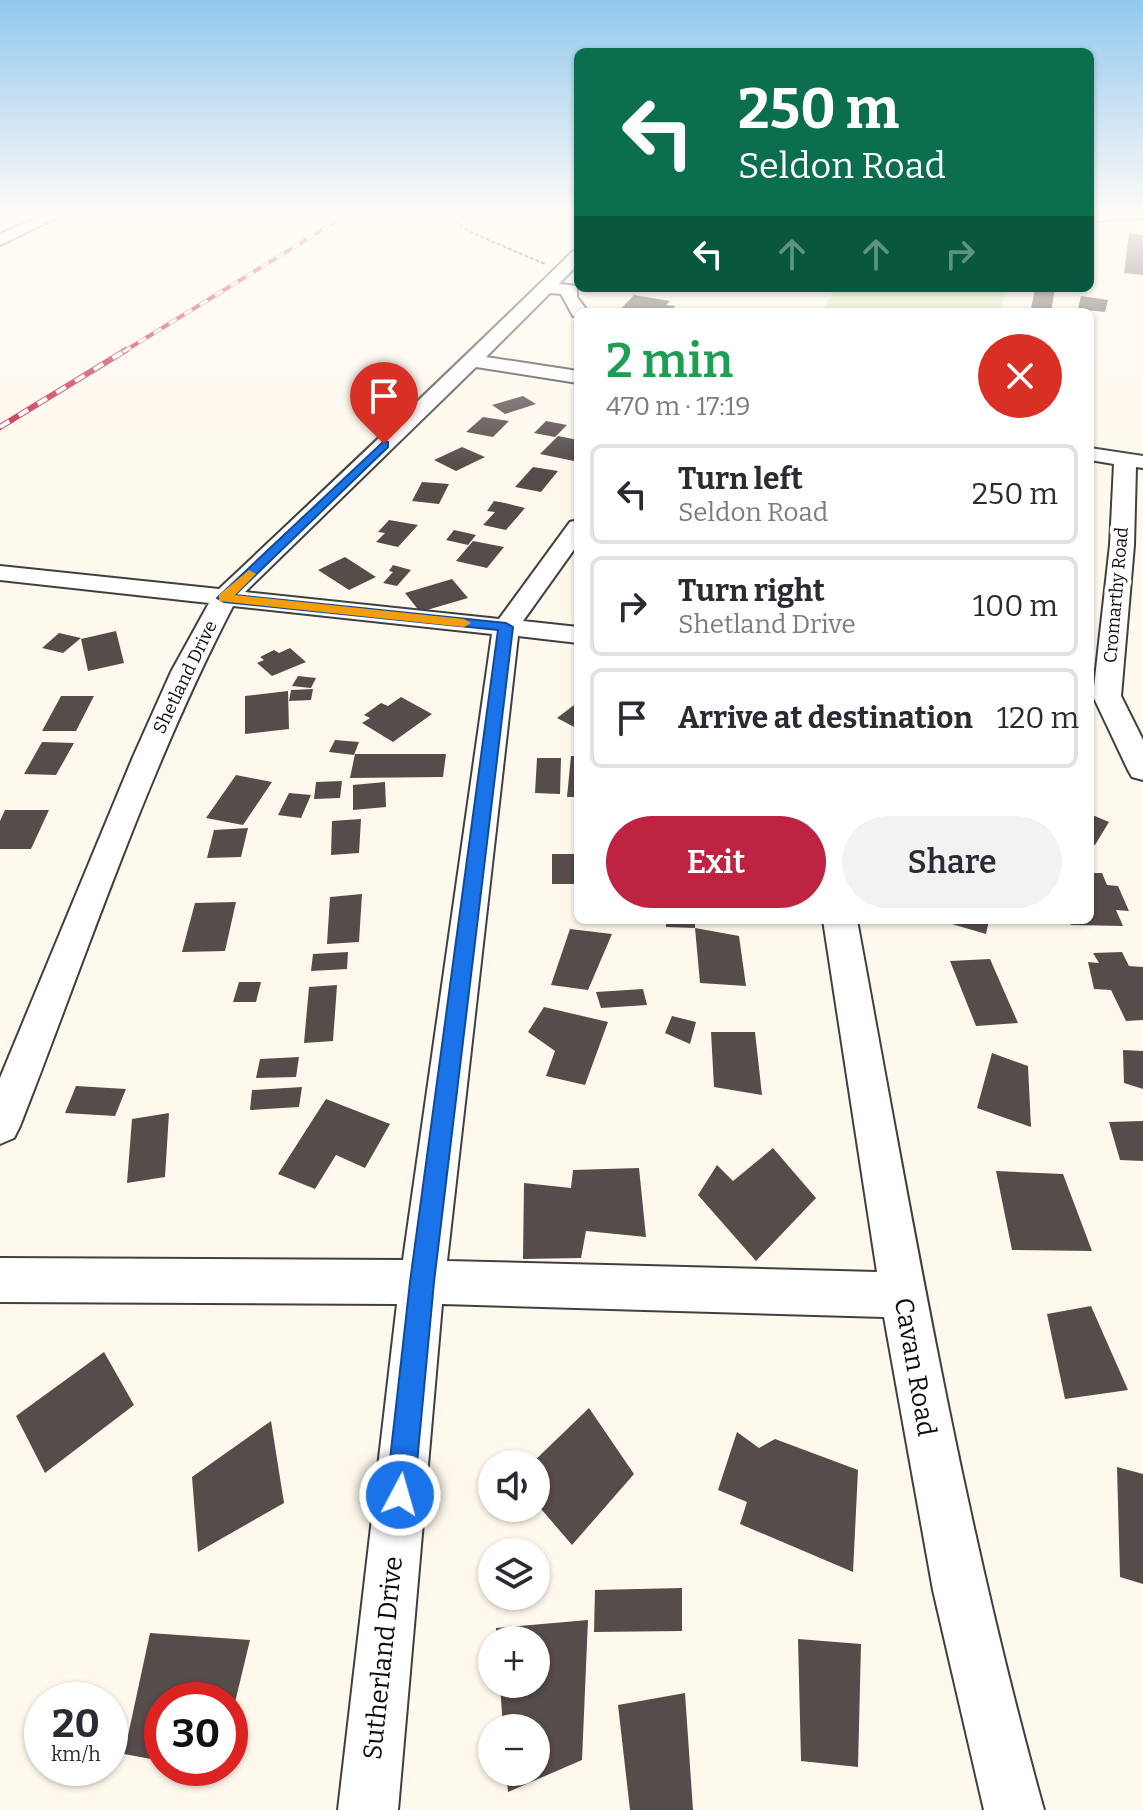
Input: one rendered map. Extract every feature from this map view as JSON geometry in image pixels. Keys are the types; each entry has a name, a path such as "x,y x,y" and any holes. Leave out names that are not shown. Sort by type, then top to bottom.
{"street":[{"name":"Shetland Drive","path":"0,1126 154,742 185,672 224,598 534,298"},
{"path":"472,361 574,376"},
{"path":"1094,455 1134,461"},
{"name":"Cromarthy Road","path":"1098,695 1134,461"},
{"name":"Sutherland Drive","path":"368,1810 422,1282 506,627 574,533"},
{"path":"0,573 574,635"},
{"path":"1098,695 1143,708"},
{"path":"1098,695 1143,770"},
{"name":"Cavan Road","path":"841,924 923,1420 953,1563 1014,1810"},
{"path":"0,1280 422,1282 902,1295"}],"green space":[{"path":"829,298 1003,298 1001,308 824,308"}],"building":[{"path":"631,298 670,301 666,305 675,306 673,308 622,308"},
{"path":"1033,298 1053,298 1052,308 1031,308"},
{"path":"1080,298 1108,300 1105,312 1078,308"},
{"path":"523,396 536,404 505,414 492,405"},
{"path":"483,417 509,421 493,437 466,432"},
{"path":"546,421 567,425 555,437 534,433"},
{"path":"558,436 574,439 574,461 540,454"},
{"path":"462,447 485,457 456,471 434,460"},
{"path":"533,467 558,471 541,492 515,487"},
{"path":"422,482 449,484 439,504 412,501"},
{"path":"494,501 525,508 506,530 483,525 495,512 487,511"},
{"path":"389,520 418,525 398,547 376,542 385,533 378,532"},
{"path":"454,530 476,535 468,545 446,540"},
{"path":"473,541 504,547 487,568 456,561"},
{"path":"345,557 376,577 349,590 318,570"},
{"path":"393,565 411,570 397,586 383,583 393,572 389,571"},
{"path":"452,579 468,598 420,612 405,593"},
{"path":"116,631 124,663 88,671 81,639"},
{"path":"59,633 81,638 63,653 42,648"},
{"path":"290,648 306,662 272,676 257,663 264,660 260,657 274,650 279,653"},
{"path":"298,676 316,678 311,688 292,686"},
{"path":"313,689 311,700 289,701 291,690"},
{"path":"288,691 289,729 245,734 245,696"},
{"path":"61,696 94,696 76,731 42,731"},
{"path":"401,697 432,714 393,742 362,723 370,718 364,715 381,703 388,706"},
{"path":"574,705 574,727 557,718"},
{"path":"335,740 359,742 354,755 329,752"},
{"path":"42,742 74,743 56,775 24,774"},
{"path":"355,754 446,754 443,777 350,778"},
{"path":"571,756 574,756 574,797 567,797"},
{"path":"537,758 561,758 560,794 535,793"},
{"path":"236,775 272,782 243,825 206,818"},
{"path":"342,781 340,798 314,799 316,782"},
{"path":"385,782 386,807 353,810 353,785"},
{"path":"289,793 311,795 301,818 278,815"},
{"path":"5,810 49,810 31,849 0,849 0,821"},
{"path":"1094,816 1109,822 1094,845"},
{"path":"361,819 359,853 331,855 332,821"},
{"path":"248,828 241,857 207,858 214,830"},
{"path":"552,854 574,854 574,884 552,884"},
{"path":"1094,873 1102,873 1107,885 1118,886 1129,911 1116,910 1123,926 1071,925 1094,924"},
{"path":"362,894 359,942 327,944 330,897"},
{"path":"236,902 225,951 182,952 195,903"},
{"path":"666,924 695,924 695,928 666,927"},
{"path":"952,924 988,924 986,934"},
{"path":"695,928 739,936 746,986 700,983"},
{"path":"570,929 612,934 588,990 551,985"},
{"path":"348,952 347,969 311,971 313,954"},
{"path":"1122,952 1129,966 1143,967 1143,1020 1126,1021 1111,990 1094,989 1088,962 1099,963 1093,953"},
{"path":"990,959 1018,1023 976,1026 950,961"},
{"path":"239,982 261,982 256,1002 233,1002"},
{"path":"337,985 333,1041 304,1043 309,987"},
{"path":"643,989 647,1005 601,1008 596,992"},
{"path":"544,1007 608,1022 585,1085 546,1076 555,1051 528,1032"},
{"path":"672,1016 696,1022 690,1044 665,1033"},
{"path":"711,1032 755,1032 762,1095 714,1087"},
{"path":"1123,1050 1143,1051 1143,1089 1124,1083"},
{"path":"992,1053 1028,1066 1031,1127 977,1108"},
{"path":"299,1057 296,1077 256,1078 260,1059"},
{"path":"76,1086 126,1089 115,1116 65,1113"},
{"path":"302,1087 299,1107 250,1110 252,1090"},
{"path":"326,1099 390,1124 365,1168 336,1155 315,1189 278,1174"},
{"path":"169,1113 165,1177 127,1183 132,1119"},
{"path":"1143,1121 1143,1161 1120,1160 1109,1122"},
{"path":"773,1148 816,1198 756,1261 698,1195 717,1165 733,1181"},
{"path":"639,1168 646,1237 586,1231 581,1258 523,1259 524,1183 571,1188 573,1170"},
{"path":"996,1171 1063,1174 1092,1251 1012,1250"},
{"path":"1091,1306 1128,1390 1065,1399 1047,1314"},
{"path":"104,1352 134,1405 45,1473 16,1416"},
{"path":"589,1408 634,1474 572,1545 550,1519 550,1450 546,1450"},
{"path":"271,1421 284,1503 198,1552 192,1477"},
{"path":"737,1432 759,1448 775,1439 858,1470 853,1572 740,1524 747,1502 718,1490"},
{"path":"1117,1467 1143,1474 1143,1584 1120,1577"},
{"path":"682,1588 682,1631 594,1632 595,1590"},
{"path":"588,1620 582,1760 550,1774 550,1714 502,1714 501,1698 550,1698 550,1626 519,1626"},
{"path":"150,1633 250,1640 240,1682 144,1682 144,1758 128,1755 128,1735"},
{"path":"798,1639 861,1644 858,1767 801,1761"},
{"path":"685,1693 693,1810 630,1810 618,1705"},
{"path":"507,1786 522,1786 508,1792"}],"railway":[{"path":"123,352 210,298"},
{"path":"0,427 126,350"}],"slow traffic":[{"path":"249,574 224,598 464,623"}],"route":[{"path":"384,444 224,598 506,627 422,1282 400,1495"}]}
